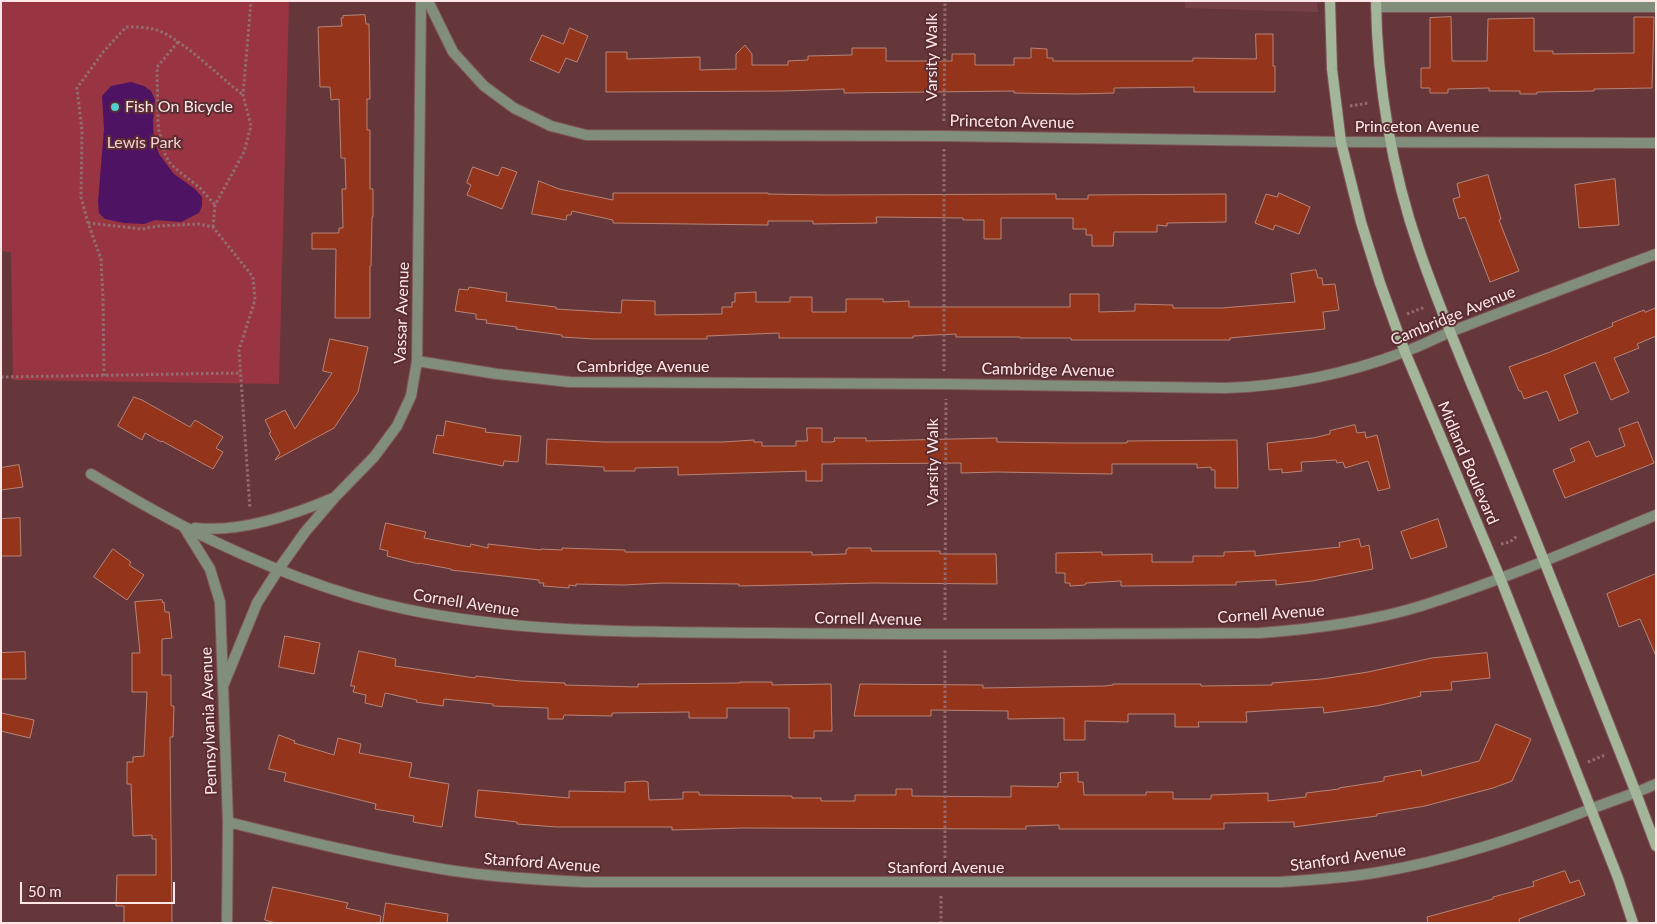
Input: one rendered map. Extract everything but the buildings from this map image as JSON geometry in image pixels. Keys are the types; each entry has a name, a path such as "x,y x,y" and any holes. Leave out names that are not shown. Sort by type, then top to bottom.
{"main road":[{"name":"Midland Boulevard","path":"1330,1 1332,69 1341,142 1380,283 1405,352 1501,580 1618,878 1633,923"},
{"name":"Midland Boulevard","path":"1376,4 1380,71 1391,141 1401,187 1419,248 1450,331 1544,561 1656,846"}],"street":[{"name":"Vassar Avenue","path":"223,686 257,603 278,570 305,532 335,497 374,457 397,426 411,396 417,362 422,1"},
{"name":"Princeton Avenue","path":"428,1 453,52 484,86 514,108 551,126 586,135 944,136 1341,142 1656,143"},
{"path":"1376,4 1650,5"},
{"name":"Cambridge Avenue","path":"417,362 497,374 570,382 1256,387 1299,381 1371,364 1405,352 1450,331 1656,254"},
{"name":"Cornell Avenue","path":"91,474 184,527 278,570 339,591 403,609 457,618 534,628 608,631 945,635 1260,633 1303,630 1356,621 1420,606 1501,580 1656,515"},
{"path":"184,527 208,530 252,524 299,513 335,497"},
{"name":"Pennsylvania Avenue","path":"184,527 210,569 220,602 228,822 227,923"},
{"name":"Stanford Avenue","path":"228,822 381,857 448,870 519,879 585,882 1280,882 1328,879 1375,873 1428,862 1540,829 1656,784"}],"path":[{"path":"213,227 215,205 244,152 251,126 242,96 252,1"},
{"name":"Varsity Walk","path":"942,923 941,883 946,860 945,1"},
{"path":"104,376 101,259 81,197 82,131 77,88 104,51 126,27 145,27 163,32 178,42 242,96"},
{"path":"178,42 157,67 159,132 164,144 164,152 169,162 200,188 215,205"},
{"path":"1346,107 1374,102"},
{"path":"88,223 142,229 199,224 213,227 253,277 255,300 239,350 248,501 252,524"},
{"path":"1404,316 1430,305"},
{"path":"1,377 241,373"},
{"path":"1495,544 1510,542 1521,532"},
{"path":"1582,764 1610,753"}],"shaded area":[{"path":"1185,1 1317,1 1318,12 1185,8"},
{"path":"131,82 144,86 151,91 155,100 154,140 159,154 174,174 195,189 202,197 202,206 199,213 181,222 155,220 144,224 124,223 105,219 99,213 98,202 104,129 102,96 111,86"}],"green space":[{"name":"Lewis Park","path":"1,1 289,1 279,384 13,380 11,252 1,251"}],"place":[{"name":"Fish On Bicycle","path":"115,107"}]}
